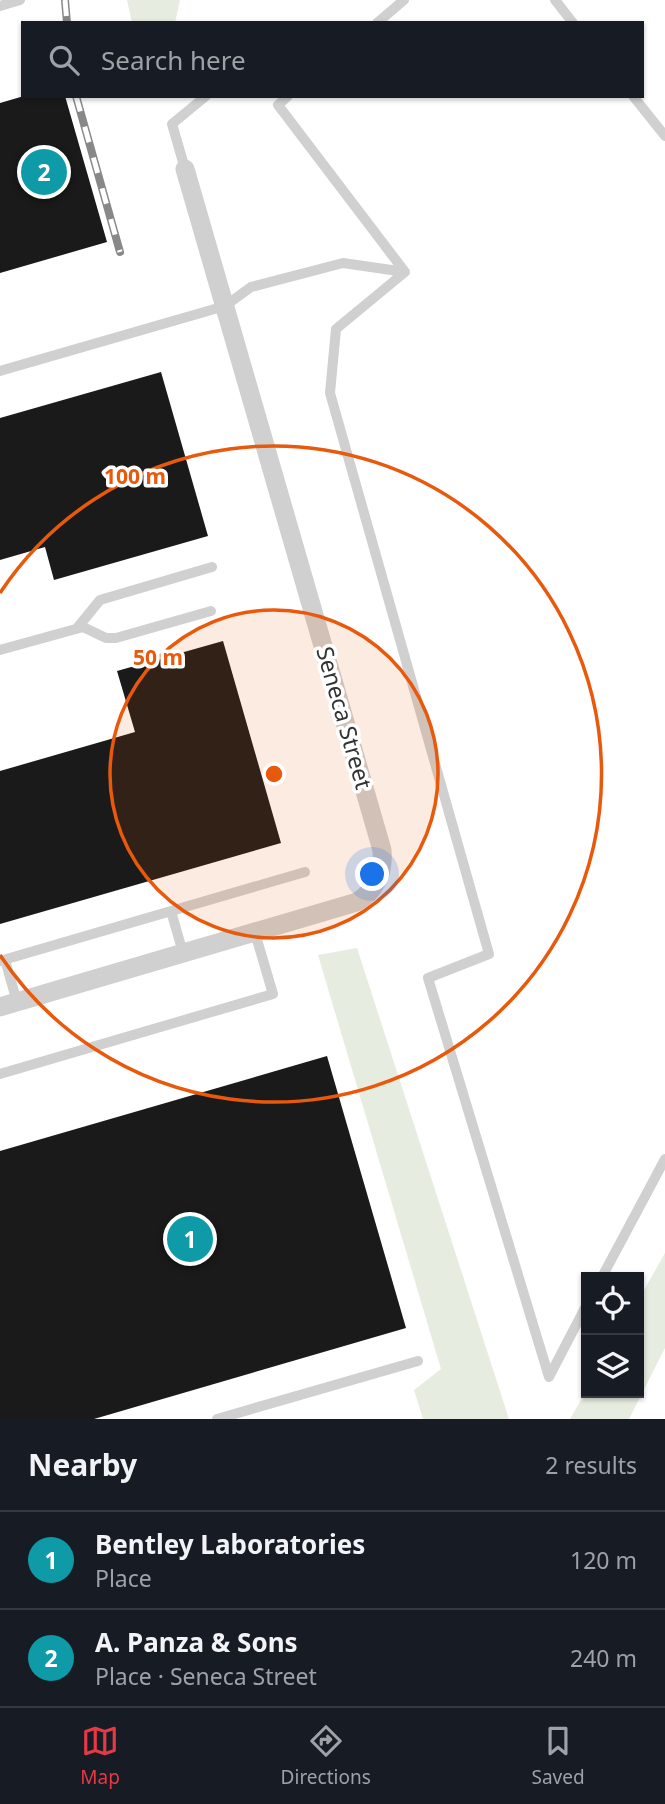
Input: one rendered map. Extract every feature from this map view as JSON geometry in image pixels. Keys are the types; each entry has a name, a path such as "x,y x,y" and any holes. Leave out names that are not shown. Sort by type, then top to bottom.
{"street":[{"name":"Seneca Street","path":"9,1004 357,902 376,884 383,860 185,169"}],"lane":[{"path":"0,6 20,0"},
{"path":"379,21 404,0"},
{"path":"555,0 571,21"},
{"path":"185,169 172,124 204,98"},
{"path":"286,98 278,105 405,272"},
{"path":"635,98 665,136"},
{"path":"0,371 225,306 251,287 343,263 405,272"},
{"path":"405,272 336,329 330,393 489,954 428,978 548,1377 581,1315"},
{"path":"77,628 100,600 212,567"},
{"path":"0,650 77,628 88,628 106,638 116,638 211,611"},
{"path":"9,1004 3,961 305,873"},
{"path":"171,911 183,953"},
{"path":"0,1074 273,995 255,933"},
{"path":"605,1272 665,1159"},
{"path":"217,1419 249,1415 418,1361"}],"shaded area":[{"path":"127,0 180,0 175,21 132,21"},
{"path":"357,948 509,1419 423,1419 414,1390 441,1369 318,955"},
{"path":"665,1253 665,1348 644,1389 644,1335 644,1290"},
{"path":"582,1398 640,1398 629,1419 570,1419"}],"building":[{"path":"21,97 66,98 107,242 0,273 0,103"},
{"path":"161,372 208,536 54,580 45,547 0,560 0,418"},
{"path":"223,641 281,843 0,924 0,771 135,732 117,671"},
{"path":"327,1056 406,1328 94,1419 0,1419 0,1151"}],"railway":[{"path":"65,0 67,21"},
{"path":"77,98 120,252"}],"place":[{"name":"A. Panza & Sons","path":"44,172"},
{"name":"Bentley Laboratories","path":"190,1239"}]}
